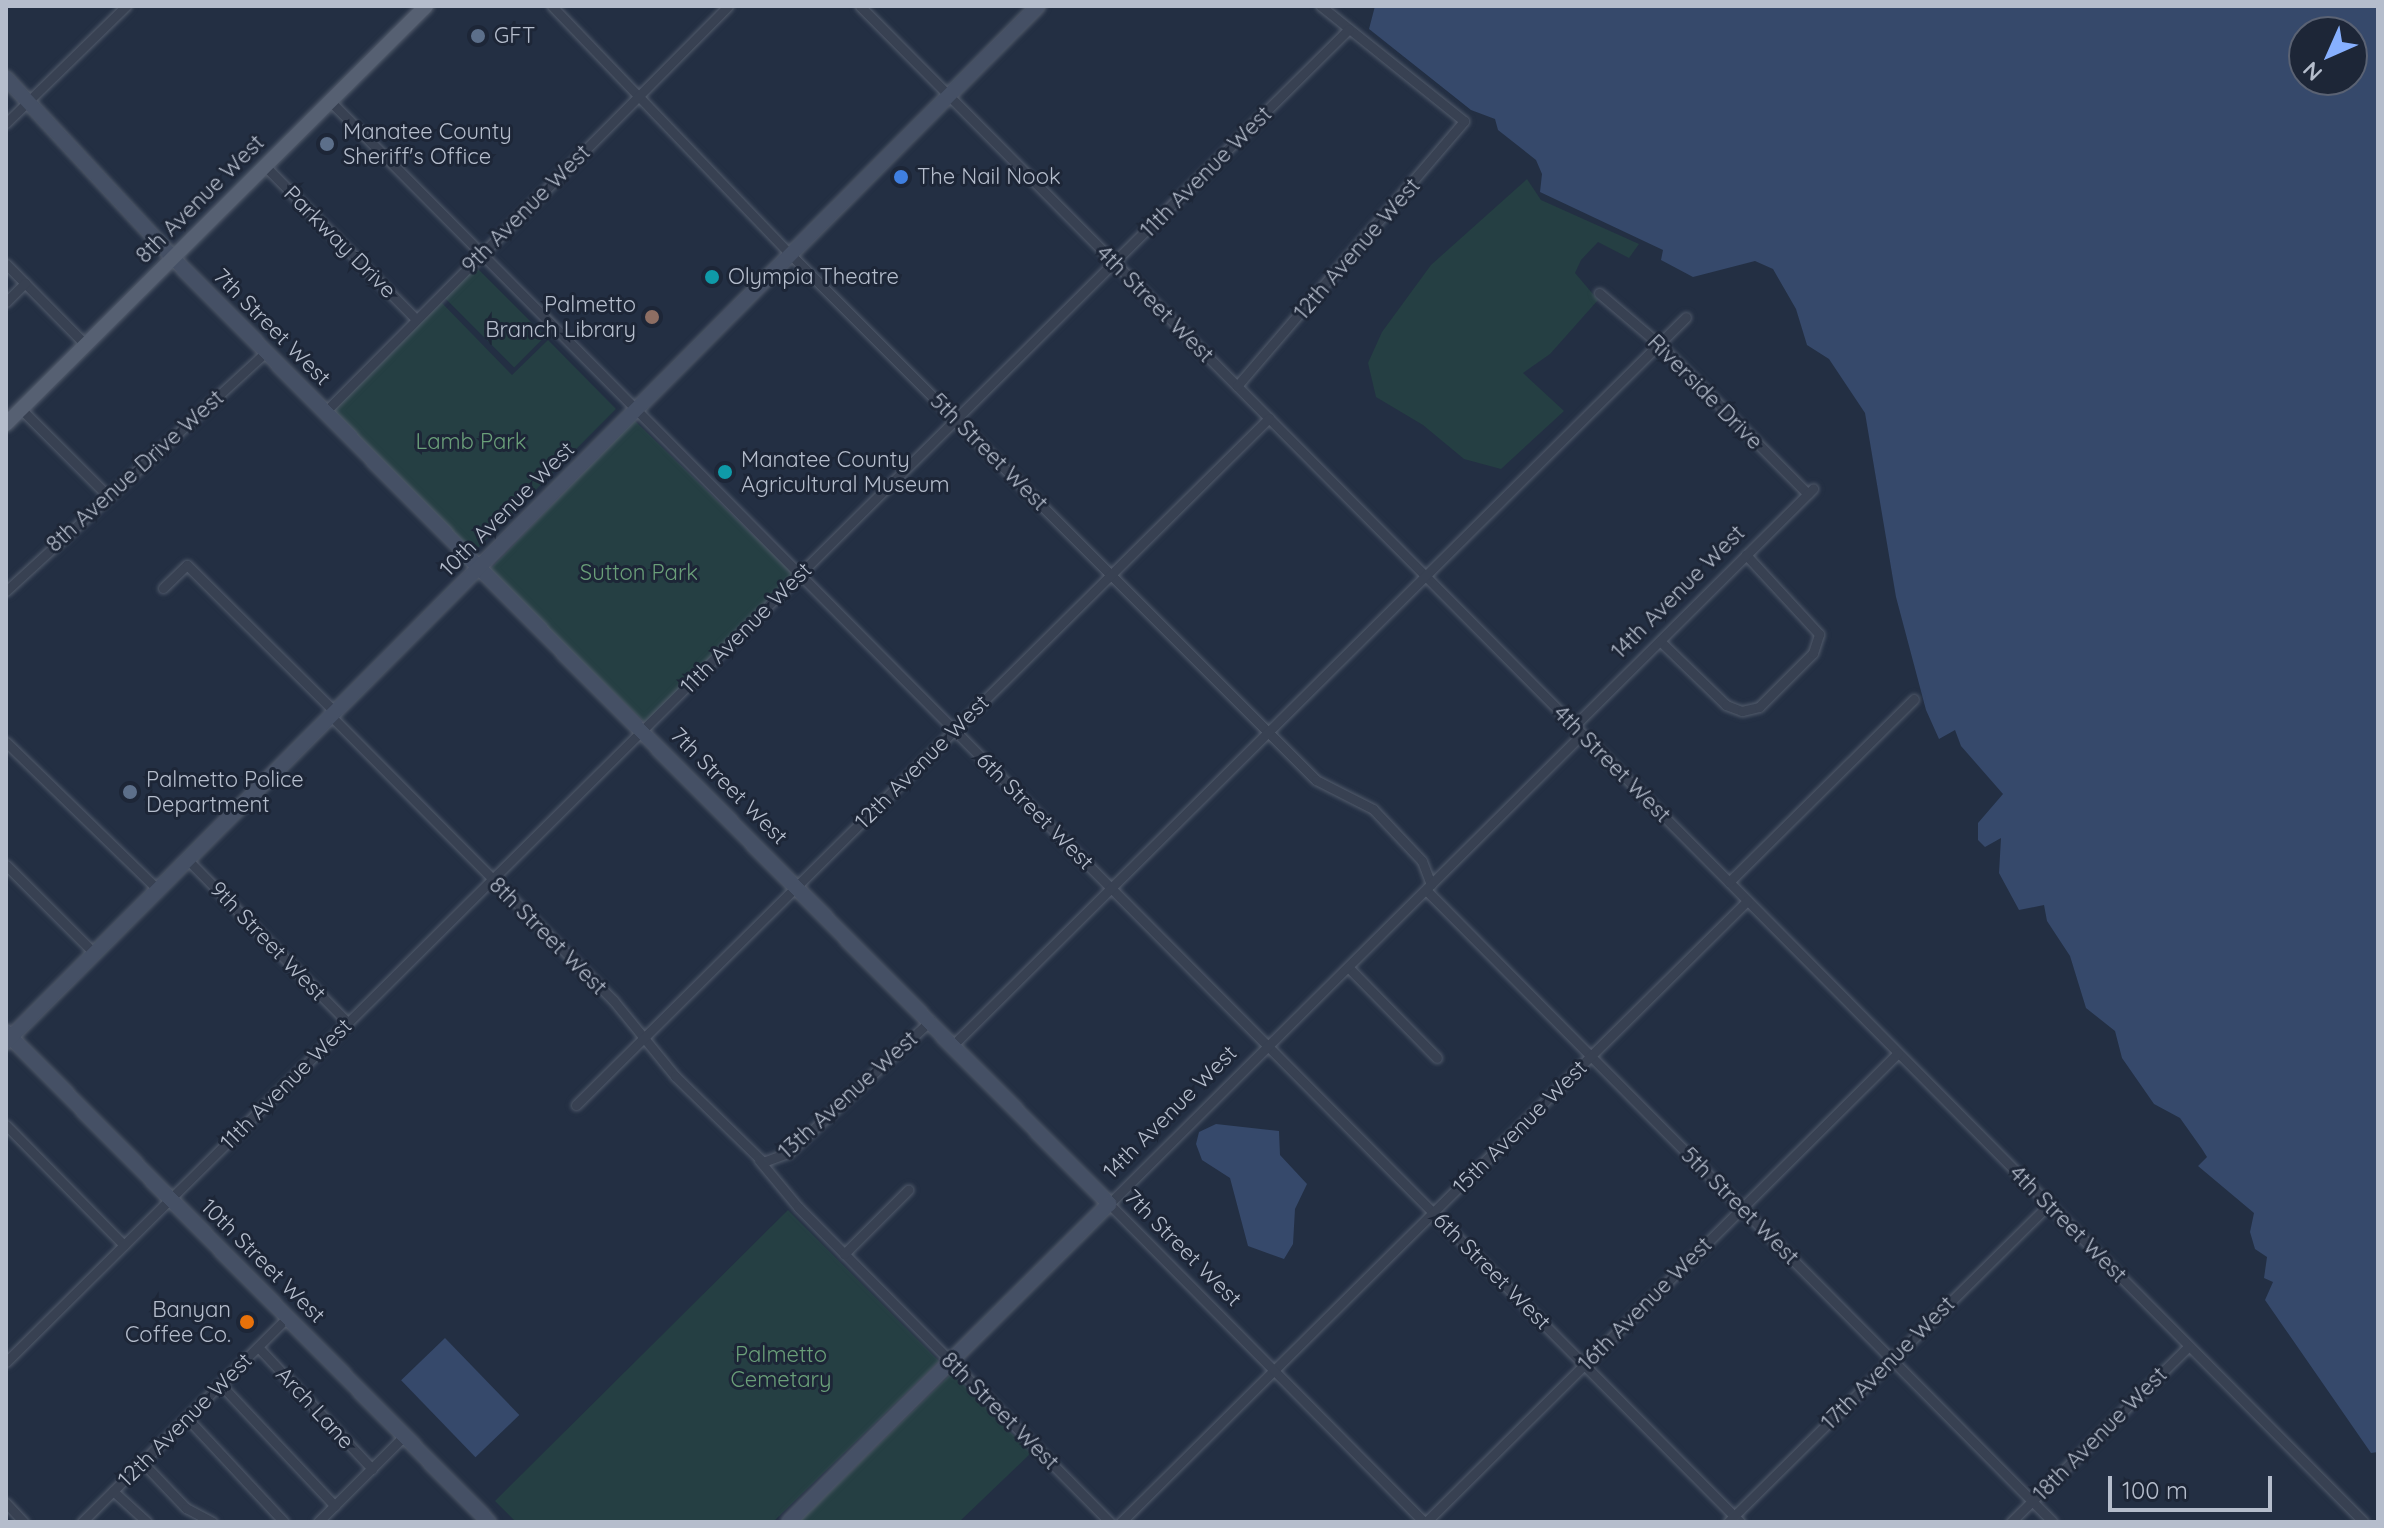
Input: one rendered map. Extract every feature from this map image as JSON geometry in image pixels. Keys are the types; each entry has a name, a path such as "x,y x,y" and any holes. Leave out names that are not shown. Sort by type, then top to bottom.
{"main road":[{"name":"8th Avenue West","path":"6,424 426,6"}],"street":[{"path":"6,123 126,6"},
{"name":"5th Street West","path":"552,6 791,255 1316,780 1373,809 1422,861 1429,887 1591,1056 2053,1522"},
{"name":"9th Avenue West","path":"325,412 728,6"},
{"name":"4th Street West","path":"860,6 2364,1522"},
{"name":"10th Avenue West","path":"8,1037 334,715 1038,6"},
{"path":"1321,6 1349,29"},
{"name":"12th Avenue West","path":"1237,386 1459,132 1464,121 1349,29"},
{"name":"11th Avenue West","path":"6,1362 1349,29"},
{"name":"7th Street West","path":"6,78 173,258 955,1043 1109,1204 1425,1522"},
{"name":"6th Street West","path":"330,101 1734,1520"},
{"name":"Parkway Drive","path":"265,166 416,319"},
{"path":"6,264 85,344"},
{"path":"6,302 25,283"},
{"name":"Riverside Drive","path":"1599,293 1659,344 1810,492"},
{"path":"955,1043 1686,317"},
{"name":"8th Avenue Drive West","path":"6,591 266,352"},
{"path":"21,409 109,497"},
{"name":"12th Avenue West","path":"576,1105 1269,418"},
{"name":"14th Avenue West","path":"1574,726 1810,492"},
{"path":"1660,641 1726,705 1742,711 1759,707 1813,653 1819,634 1746,555"},
{"name":"8th Street West","path":"163,588 187,565 644,1037 844,1254 1110,1522"},
{"path":"1729,882 1914,699"},
{"name":"14th Avenue West","path":"793,1520 1582,734"},
{"path":"6,742 158,890"},
{"name":"9th Street West","path":"188,860 348,1023"},
{"path":"6,865 94,953"},
{"name":"15th Avenue West","path":"1121,1522 1747,901"},
{"path":"1348,967 1437,1058"},
{"name":"13th Avenue West","path":"761,1161 788,1153 931,1020"},
{"name":"10th Street West","path":"8,1037 489,1522"},
{"name":"16th Avenue West","path":"1425,1522 1898,1053"},
{"path":"6,1125 124,1245"},
{"path":"844,1254 908,1190"},
{"name":"17th Avenue West","path":"1734,1520 2049,1204"},
{"name":"12th Avenue West","path":"82,1522 288,1317"},
{"name":"18th Avenue West","path":"2011,1522 2189,1346"},
{"name":"Arch Lane","path":"258,1347 372,1469"},
{"path":"221,1385 335,1506"},
{"path":"187,1418 284,1522"},
{"path":"318,1522 404,1436"},
{"path":"142,1462 186,1508 212,1522"},
{"path":"113,1491 147,1522"},
{"path":"6,1503 24,1522"}],"green space":[{"path":"1527,179 1541,200 1639,244 1629,258 1598,242 1581,260 1575,273 1598,300 1550,354 1523,373 1564,411 1501,469 1464,459 1423,425 1376,397 1368,363 1382,332 1431,265"},
{"path":"476,267 545,336 514,367 445,298"},
{"name":"Lamb Park","path":"441,302 512,375 548,340 616,409 474,552 329,411"},
{"name":"Sutton Park","path":"634,420 794,574 648,725 488,571"},
{"name":"Palmetto Cemetary","path":"788,1210 939,1361 773,1522 516,1522 495,1501"},
{"path":"952,1373 1031,1453 959,1522 799,1522"}],"water":[{"path":"1375,6 2378,6 2378,1452 2371,1453 2265,1300 2273,1282 2264,1278 2267,1257 2255,1249 2250,1232 2254,1213 2198,1166 2207,1157 2202,1149 2180,1118 2154,1104 2122,1058 2115,1031 2086,1008 2070,956 2047,921 2044,905 2019,910 1999,873 2001,838 1985,847 1978,840 1978,823 2003,794 1961,746 1955,730 1939,739 1926,710 1896,597 1865,413 1829,359 1807,345 1796,309 1773,269 1755,261 1693,277 1661,260 1663,250 1540,192 1542,174 1536,160 1498,130 1495,119 1471,110 1369,29"},
{"path":"1216,1124 1279,1131 1280,1155 1307,1184 1295,1209 1293,1244 1284,1259 1248,1246 1230,1178 1202,1160 1196,1144 1199,1132"},
{"path":"445,1338 519,1415 475,1457 401,1380"}],"place":[{"name":"GFT","path":"478,36"},
{"name":"Manatee County Sheriff's Office","path":"327,144"},
{"name":"The Nail Nook","path":"901,177"},
{"name":"Olympia Theatre","path":"712,277"},
{"name":"Palmetto Branch Library","path":"652,317"},
{"name":"Manatee County Agricultural Museum","path":"725,472"},
{"name":"Palmetto Police Department","path":"130,792"},
{"name":"Banyan Coffee Co.","path":"247,1322"}]}
